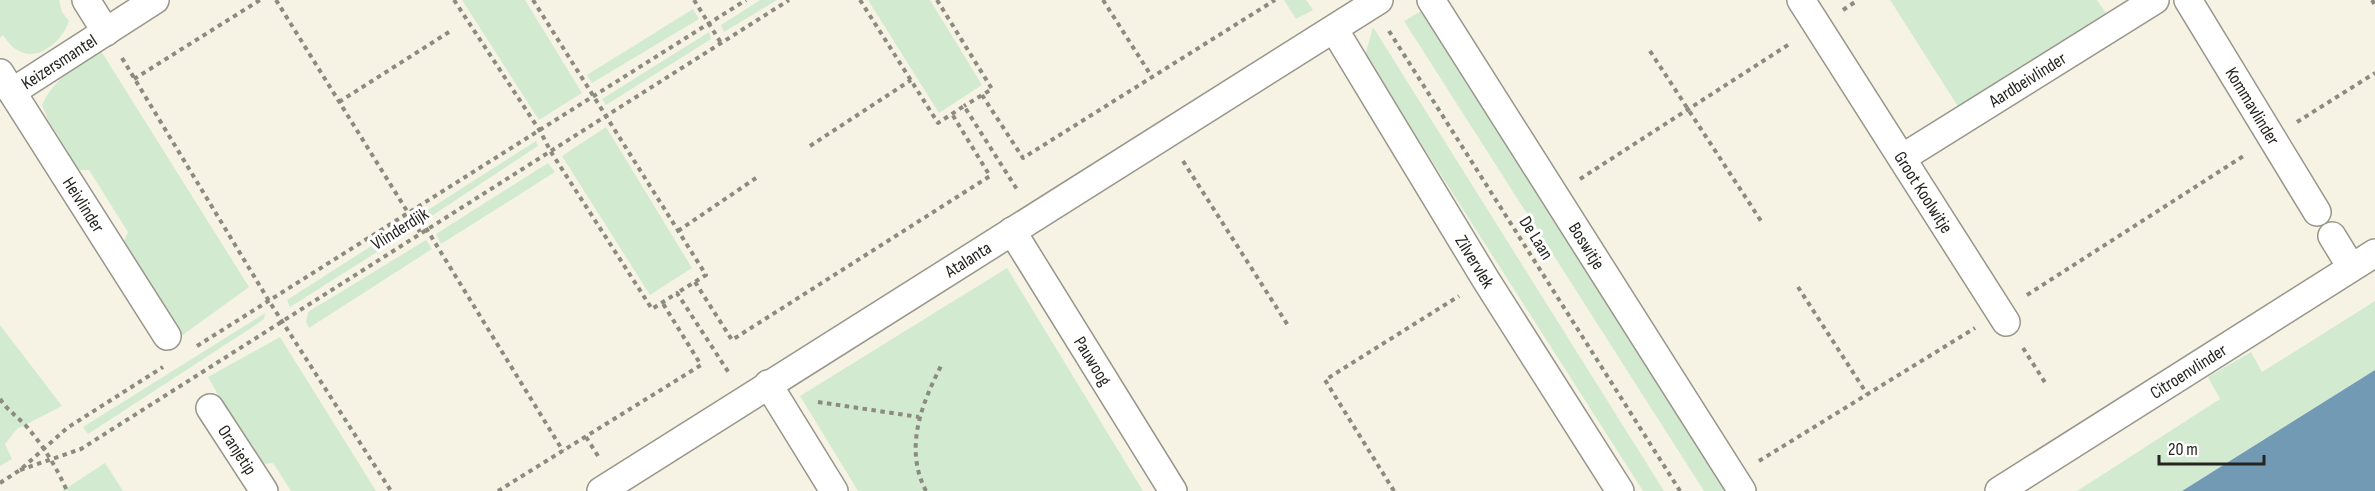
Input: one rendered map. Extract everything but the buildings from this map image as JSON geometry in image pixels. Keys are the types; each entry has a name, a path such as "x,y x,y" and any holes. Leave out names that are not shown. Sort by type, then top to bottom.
{"street":[{"name":"Keizersmantel","path":"86,0 106,32"},
{"name":"Keizersmantel","path":"6,82 106,32 155,0"},
{"name":"Boswitje","path":"1431,0 1742,491"},
{"name":"Groot Koolwitje","path":"1802,0 2003,317"},
{"name":"Aardbeivlinder","path":"1902,158 2155,0"},
{"name":"Kommavlinder","path":"2188,0 2276,149 2317,212"},
{"path":"1334,29 1375,2"},
{"name":"Atalanta","path":"602,491 763,393 1012,231 1334,29"},
{"name":"Zilvervlek","path":"1334,29 1486,280 1620,491"},
{"name":"Heivlinder","path":"6,82 177,344"},
{"name":"Pauwoog","path":"1012,231 1173,491"},
{"path":"2332,236 2351,267"},
{"name":"Citroenvlinder","path":"1999,491 2375,253"},
{"path":"763,393 834,491"},
{"name":"Oranjetip","path":"210,408 264,491"}],"path":[{"path":"134,79 260,0"},
{"path":"276,0 420,232"},
{"path":"454,0 652,309 706,275 533,0"},
{"path":"694,0 720,43"},
{"path":"177,344 269,301 746,0"},
{"name":"Vlinderdijk","path":"20,470 81,449 426,228 551,152 789,0"},
{"path":"860,0 938,123 992,89 937,0"},
{"path":"1103,0 1152,77"},
{"path":"982,95 1023,158 1275,0"},
{"path":"1575,183 1858,0"},
{"path":"2372,0 2375,5"},
{"name":"De Laan","path":"1375,2 1680,491"},
{"path":"106,32 269,301 391,491"},
{"path":"339,102 449,32"},
{"path":"1650,51 1763,224"},
{"path":"1753,465 1867,394 2003,317 2276,149 2375,73"},
{"path":"810,146 911,80"},
{"path":"964,106 1035,217"},
{"path":"695,282 732,340 990,176 952,114"},
{"path":"1166,134 1289,327"},
{"path":"678,231 756,178"},
{"path":"426,228 563,451"},
{"path":"1394,491 1325,380 1486,280"},
{"path":"1798,287 1867,394"},
{"path":"677,293 763,393 919,417"},
{"path":"498,491 701,365 662,302"},
{"path":"2003,317 2046,384"},
{"path":"0,483 20,470 67,428 168,364"},
{"path":"926,491 922,483 915,443 919,417 941,366"},
{"path":"0,399 10,413 25,425 43,449 67,491"}],"green space":[{"path":"0,0 59,0 62,12 69,21 57,41 44,51 29,54 21,52 13,47 3,35 0,38"},
{"path":"462,0 525,0 582,93 539,120"},
{"path":"760,0 777,0 724,32 721,25"},
{"path":"868,0 930,0 982,85 939,113"},
{"path":"1284,0 1306,0 1313,10 1296,19"},
{"path":"1890,0 2097,0 2106,13 1959,108"},
{"path":"693,9 699,19 592,83 587,75"},
{"path":"1423,10 1728,491 1704,491 1404,21"},
{"path":"1373,27 1664,491 1643,491 1365,56"},
{"path":"709,32 711,39 606,105 602,99"},
{"path":"101,51 249,287 180,337 123,244 128,232 89,170 79,170 48,120 42,105 59,80"},
{"path":"606,127 692,268 650,295 562,156"},
{"path":"536,141 538,146 424,221 420,215"},
{"path":"548,163 555,172 441,244 436,234"},
{"path":"407,223 412,230 290,307 287,300"},
{"path":"426,240 432,249 309,328 306,322 308,312"},
{"path":"1007,268 1143,491 858,491 800,396"},
{"path":"2375,301 2375,370 2182,491 2077,491 2220,399 2208,377 2251,352 2262,372"},
{"path":"265,313 264,319 251,328 88,434 83,427"},
{"path":"0,325 62,406 17,429 5,444 12,459 0,466"},
{"path":"280,337 376,491 291,491 273,463 263,464 254,458 208,377"},
{"path":"105,463 123,491 62,491"}],"water":[{"path":"2375,370 2375,491 2182,491"}]}
